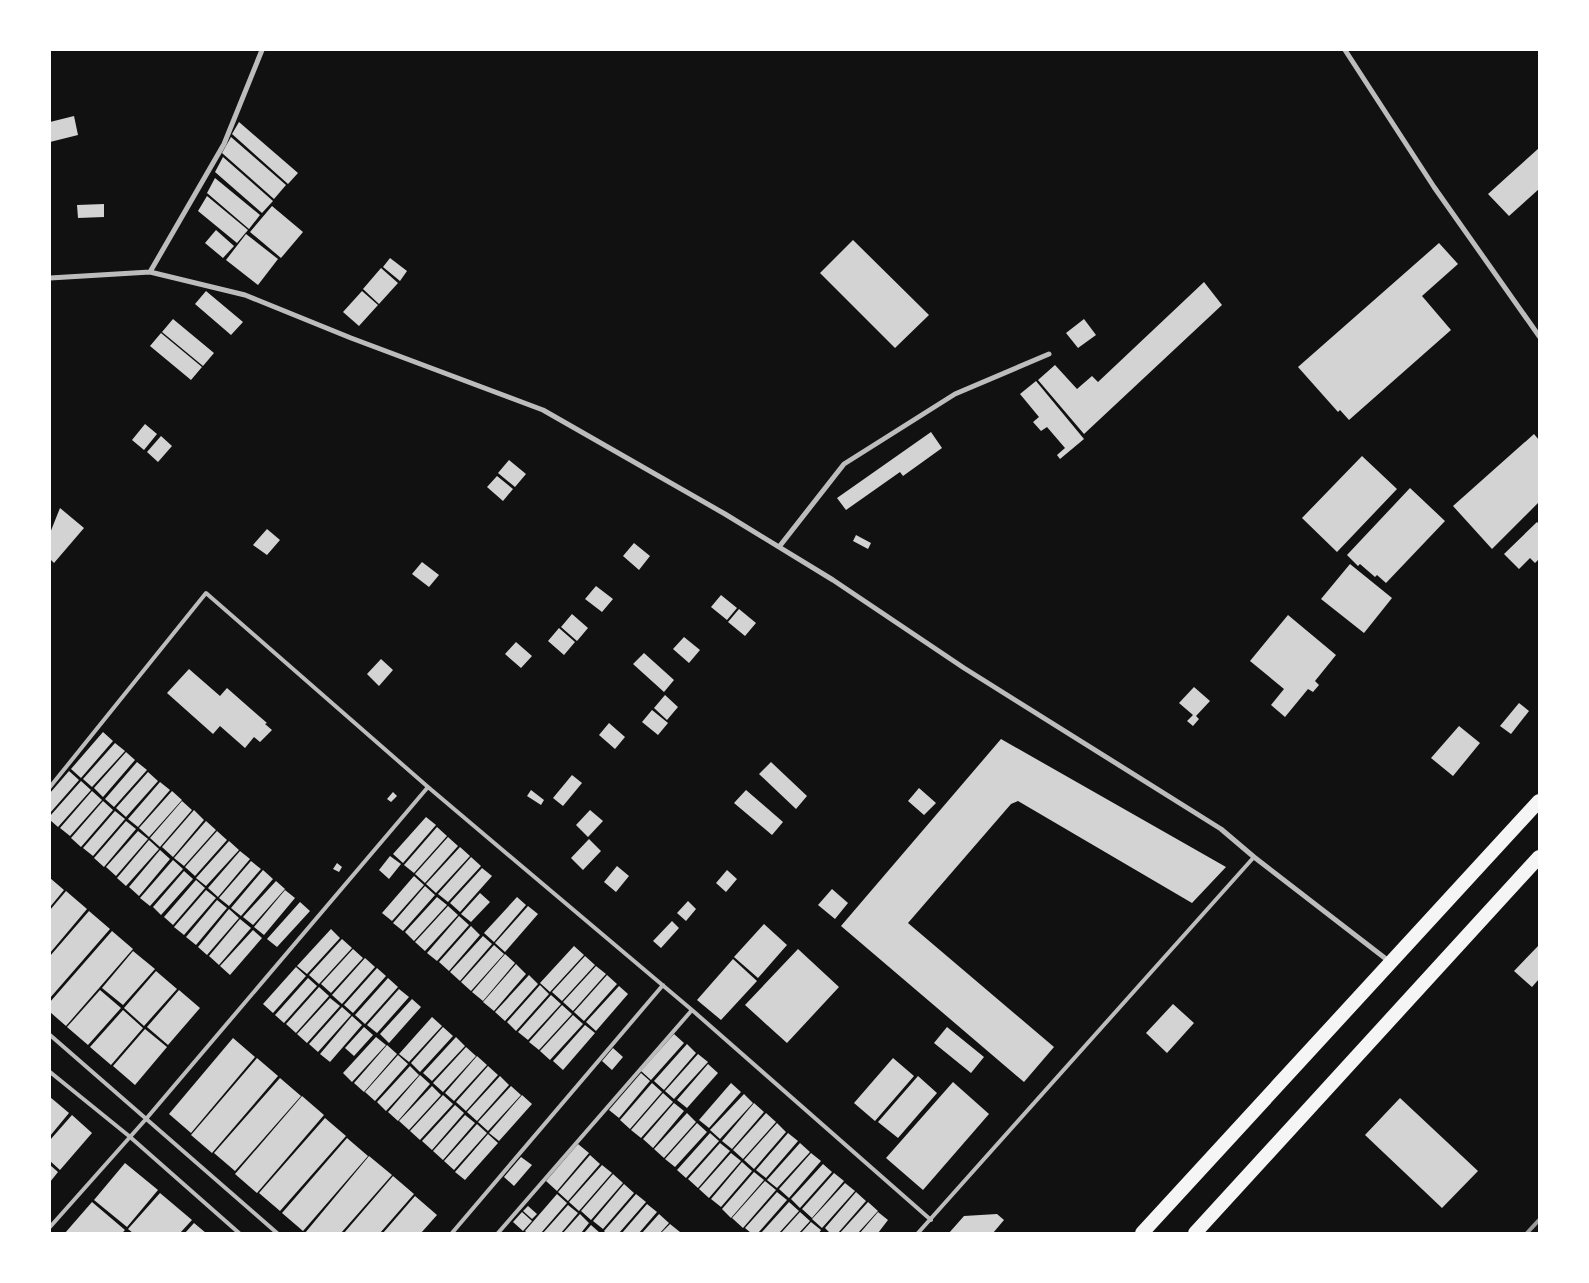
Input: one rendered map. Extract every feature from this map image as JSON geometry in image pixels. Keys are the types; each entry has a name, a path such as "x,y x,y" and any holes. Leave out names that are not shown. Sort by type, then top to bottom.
{"highway":[{"path":"1142,1233 1539,801"},
{"path":"1195,1233 1539,857"}],"street":[{"path":"150,272 224,144 262,50"},
{"path":"1346,50 1434,187 1539,336"},
{"path":"50,278 150,272 245,295 351,338 543,410 779,547 964,668 1221,829 1254,857 1390,962"},
{"path":"779,547 844,464 955,394 1049,354"}],"lane":[{"path":"50,787 206,593 428,787 692,1010 931,1220"},
{"path":"50,1227 146,1119 428,787"},
{"path":"918,1233 1254,857"},
{"path":"452,1233 662,985"},
{"path":"498,1233 692,1010"},
{"path":"50,1035 277,1233"},
{"path":"50,1072 129,1136 239,1233"}],"building":[{"path":"74,116 78,135 50,142 50,122"},
{"path":"239,122 298,173 288,184 232,134"},
{"path":"231,137 286,185 274,199 222,153"},
{"path":"1539,148 1539,189 1509,216 1488,194"},
{"path":"223,157 273,201 262,213 215,172"},
{"path":"215,178 260,215 249,229 207,193"},
{"path":"207,196 248,230 237,243 198,211"},
{"path":"104,204 104,217 78,218 77,205"},
{"path":"272,206 303,232 281,258 250,232"},
{"path":"216,230 234,246 223,258 205,243"},
{"path":"246,234 278,259 258,285 226,260"},
{"path":"853,240 929,315 895,348 820,273"},
{"path":"1439,243 1458,264 1422,296 1451,330 1349,420 1340,410 1338,412 1298,367"},
{"path":"390,258 407,271 400,281 383,267"},
{"path":"381,268 398,283 379,304 363,289"},
{"path":"1204,282 1222,305 1084,434 1038,380 1055,365 1077,389 1092,376 1098,382"},
{"path":"206,291 243,322 231,335 195,304"},
{"path":"362,291 378,305 359,326 343,312"},
{"path":"173,319 214,353 203,366 162,332"},
{"path":"1084,319 1096,335 1078,348 1066,333"},
{"path":"161,333 202,367 191,380 150,346"},
{"path":"1036,381 1084,439 1060,459 1057,455 1065,448 1047,427 1041,431 1033,422 1039,417 1020,394"},
{"path":"145,424 157,434 144,450 132,440"},
{"path":"931,432 942,448 903,476 900,472 846,510 837,498"},
{"path":"1534,434 1539,440 1539,502 1492,549 1453,506"},
{"path":"161,436 172,446 158,462 147,452"},
{"path":"1362,456 1397,489 1337,552 1302,518"},
{"path":"509,460 526,474 515,487 498,473"},
{"path":"497,476 513,489 503,501 487,487"},
{"path":"1410,488 1445,521 1386,583 1377,575 1375,577 1360,564 1358,566 1347,555"},
{"path":"60,508 84,528 54,563 50,559 50,533"},
{"path":"1537,522 1539,524 1539,559 1535,563 1530,558 1519,569 1504,554"},
{"path":"267,529 280,540 267,555 253,545"},
{"path":"856,535 871,543 868,549 853,541"},
{"path":"634,543 650,556 639,570 623,556"},
{"path":"422,562 439,575 429,587 412,574"},
{"path":"1350,564 1392,598 1364,633 1321,599"},
{"path":"596,586 613,599 602,612 585,599"},
{"path":"721,595 737,608 727,620 711,607"},
{"path":"739,609 756,623 745,636 728,622"},
{"path":"572,614 588,628 577,641 561,627"},
{"path":"1288,615 1336,655 1315,681 1319,685 1313,692 1308,689 1285,717 1271,705 1284,689 1250,661"},
{"path":"559,628 575,642 564,655 548,641"},
{"path":"684,637 700,650 689,663 673,649"},
{"path":"516,642 532,656 521,668 505,654"},
{"path":"644,653 674,680 664,692 633,664"},
{"path":"381,659 393,670 379,686 367,674"},
{"path":"189,669 220,696 227,688 267,723 265,724 272,730 260,742 254,737 245,748 220,726 213,734 167,693"},
{"path":"1194,687 1210,701 1196,716 1199,719 1193,726 1187,721 1193,715 1179,703"},
{"path":"665,695 678,707 667,720 654,708"},
{"path":"1519,703 1529,711 1511,734 1500,726"},
{"path":"652,710 668,723 658,735 642,722"},
{"path":"609,723 625,737 615,749 599,735"},
{"path":"1459,726 1480,743 1453,776 1431,758"},
{"path":"103,732 113,741 81,778 71,769"},
{"path":"1001,739 1226,867 1192,903 1018,801 1011,804 908,923 1054,1047 1024,1082 841,926"},
{"path":"115,743 125,751 92,787 83,779"},
{"path":"126,752 135,760 103,797 94,788"},
{"path":"137,762 147,770 114,807 105,799"},
{"path":"771,762 807,796 796,809 759,774"},
{"path":"69,771 79,780 50,813 50,793"},
{"path":"148,772 158,781 126,817 116,808"},
{"path":"572,775 582,783 563,806 553,798"},
{"path":"81,781 91,790 58,827 50,820 50,816"},
{"path":"160,782 170,790 138,827 128,819"},
{"path":"919,788 936,803 924,815 908,801"},
{"path":"531,790 544,800 541,805 527,796"},
{"path":"746,790 783,822 772,835 734,803"},
{"path":"92,791 102,800 70,836 60,828"},
{"path":"172,791 182,800 149,837 139,828"},
{"path":"393,792 397,796 391,802 387,799"},
{"path":"103,801 113,810 81,847 71,838"},
{"path":"182,801 192,810 160,847 150,838"},
{"path":"194,810 204,820 173,857 162,847"},
{"path":"590,810 603,821 588,837 576,825"},
{"path":"115,811 125,819 93,856 83,848"},
{"path":"426,817 436,825 403,863 393,854"},
{"path":"126,821 136,829 104,867 94,858"},
{"path":"206,821 216,830 184,866 174,858"},
{"path":"437,827 447,836 414,873 404,865"},
{"path":"138,831 148,839 116,876 106,867"},
{"path":"217,831 227,840 195,876 185,867"},
{"path":"448,837 458,846 425,883 415,874"},
{"path":"589,839 601,851 583,870 571,858"},
{"path":"149,840 159,849 126,886 117,878"},
{"path":"229,841 239,850 206,886 196,878"},
{"path":"460,847 470,856 436,893 426,884"},
{"path":"160,850 170,859 139,896 129,887"},
{"path":"240,851 250,859 218,897 208,888"},
{"path":"390,856 401,864 389,879 379,870"},
{"path":"471,857 481,866 448,902 438,894"},
{"path":"173,860 183,869 150,906 140,898"},
{"path":"251,861 261,869 229,906 219,898"},
{"path":"337,863 342,867 339,872 333,869"},
{"path":"617,866 629,876 616,892 604,882"},
{"path":"482,868 492,876 460,912 450,903"},
{"path":"263,870 273,879 241,916 231,908"},
{"path":"727,870 737,879 726,892 716,883"},
{"path":"184,871 193,879 161,915 153,907"},
{"path":"414,876 424,885 392,921 382,913"},
{"path":"50,878 64,890 50,907"},
{"path":"196,880 205,888 173,925 164,917"},
{"path":"276,881 285,889 253,925 243,917"},
{"path":"425,886 435,895 403,931 393,923"},
{"path":"832,889 848,903 835,919 818,905"},
{"path":"206,890 216,898 184,935 174,927"},
{"path":"285,890 295,898 264,935 254,927"},
{"path":"66,891 87,909 50,953 50,910"},
{"path":"480,893 490,902 471,922 461,914"},
{"path":"437,897 447,905 414,941 405,932"},
{"path":"517,897 526,905 494,942 484,933"},
{"path":"217,900 227,908 196,945 186,937"},
{"path":"688,901 696,909 686,921 677,913"},
{"path":"300,902 310,911 277,947 267,939"},
{"path":"448,906 458,915 425,951 415,942"},
{"path":"528,906 538,914 505,952 495,943"},
{"path":"229,909 239,918 207,955 198,947"},
{"path":"89,911 110,929 50,998 50,956"},
{"path":"459,916 469,925 437,961 427,953"},
{"path":"240,919 251,928 219,965 209,956"},
{"path":"672,921 679,928 661,948 653,941"},
{"path":"764,924 787,945 758,978 734,957"},
{"path":"471,926 480,935 449,971 439,962"},
{"path":"331,929 340,938 307,974 297,966"},
{"path":"253,930 262,938 230,975 220,966"},
{"path":"112,931 133,949 66,1026 50,1012 50,1002"},
{"path":"483,936 492,944 460,981 450,972"},
{"path":"342,939 352,948 319,984 309,975"},
{"path":"494,945 504,954 471,991 461,982"},
{"path":"1539,945 1539,979 1532,987 1514,971"},
{"path":"574,946 584,955 550,992 540,983"},
{"path":"353,949 363,958 331,993 321,984"},
{"path":"798,949 839,987 787,1043 745,1005"},
{"path":"133,951 155,969 123,1005 102,988"},
{"path":"505,954 515,963 483,1001 472,992"},
{"path":"585,956 595,965 562,1001 552,992"},
{"path":"365,958 375,967 342,1004 332,995"},
{"path":"733,959 757,981 721,1020 697,1000"},
{"path":"516,964 526,974 494,1011 483,1002"},
{"path":"596,966 606,974 573,1011 563,1002"},
{"path":"296,967 306,976 273,1013 263,1004"},
{"path":"377,968 386,976 353,1013 344,1005"},
{"path":"156,971 177,989 144,1026 124,1008"},
{"path":"529,975 538,984 505,1021 495,1012"},
{"path":"607,975 617,984 584,1021 574,1012"},
{"path":"308,978 317,986 284,1023 275,1015"},
{"path":"388,978 398,987 365,1024 355,1015"},
{"path":"540,985 549,994 516,1031 507,1022"},
{"path":"619,986 628,994 596,1031 586,1022"},
{"path":"319,987 329,996 296,1033 286,1024"},
{"path":"399,989 409,997 377,1033 367,1025"},
{"path":"100,990 121,1008 88,1045 67,1027"},
{"path":"179,990 200,1008 168,1045 147,1027"},
{"path":"551,995 561,1004 528,1040 518,1032"},
{"path":"330,998 340,1006 307,1043 297,1034"},
{"path":"412,999 421,1007 389,1043 380,1034"},
{"path":"1173,1004 1194,1023 1167,1053 1146,1033"},
{"path":"562,1005 572,1014 539,1050 529,1042"},
{"path":"342,1007 351,1015 318,1052 309,1044"},
{"path":"123,1010 143,1028 111,1065 90,1047"},
{"path":"573,1015 583,1024 550,1060 540,1051"},
{"path":"352,1016 362,1025 330,1062 320,1054"},
{"path":"432,1017 442,1026 409,1062 399,1054"},
{"path":"585,1025 595,1033 563,1070 553,1061"},
{"path":"364,1027 373,1035 354,1056 345,1048"},
{"path":"443,1027 453,1036 420,1072 411,1063"},
{"path":"947,1027 984,1057 971,1073 934,1043"},
{"path":"145,1029 167,1047 135,1085 113,1066"},
{"path":"674,1034 684,1043 651,1080 641,1071"},
{"path":"376,1037 386,1045 352,1082 343,1073"},
{"path":"456,1037 465,1046 432,1081 423,1073"},
{"path":"233,1038 255,1057 191,1133 169,1114"},
{"path":"687,1044 696,1053 664,1090 654,1081"},
{"path":"387,1045 397,1054 364,1092 354,1083"},
{"path":"466,1047 476,1056 443,1092 433,1083"},
{"path":"613,1048 623,1057 612,1070 602,1061"},
{"path":"698,1054 708,1062 674,1099 665,1091"},
{"path":"398,1055 408,1064 375,1101 365,1092"},
{"path":"477,1056 487,1065 454,1101 445,1093"},
{"path":"257,1058 278,1076 212,1153 191,1135"},
{"path":"893,1058 914,1076 875,1121 854,1103"},
{"path":"708,1064 718,1073 687,1108 677,1100"},
{"path":"410,1066 419,1075 386,1111 377,1102"},
{"path":"488,1066 498,1075 466,1111 456,1102"},
{"path":"641,1073 650,1081 619,1118 609,1110"},
{"path":"420,1075 430,1084 398,1121 388,1112"},
{"path":"500,1076 509,1085 477,1121 467,1112"},
{"path":"918,1076 937,1093 898,1138 878,1122"},
{"path":"280,1078 301,1096 235,1171 214,1153"},
{"path":"953,1082 989,1114 923,1190 886,1158"},
{"path":"652,1083 662,1092 630,1129 620,1120"},
{"path":"731,1083 741,1092 709,1128 699,1120"},
{"path":"432,1086 441,1095 409,1130 399,1121"},
{"path":"511,1086 521,1095 488,1131 478,1122"},
{"path":"663,1093 673,1102 641,1138 631,1130"},
{"path":"744,1094 753,1103 720,1139 710,1130"},
{"path":"443,1095 453,1104 420,1140 410,1131"},
{"path":"522,1095 532,1104 499,1141 489,1133"},
{"path":"302,1096 324,1115 257,1193 235,1174"},
{"path":"50,1097 69,1113 50,1136"},
{"path":"1400,1098 1478,1171 1442,1208 1365,1135"},
{"path":"674,1103 684,1111 653,1148 643,1139"},
{"path":"754,1103 764,1112 732,1149 722,1141"},
{"path":"455,1105 464,1113 432,1150 422,1141"},
{"path":"687,1113 696,1122 664,1158 654,1149"},
{"path":"766,1113 776,1122 743,1159 733,1150"},
{"path":"72,1115 92,1133 60,1170 50,1161 50,1140"},
{"path":"465,1115 475,1123 443,1160 433,1151"},
{"path":"325,1118 346,1136 280,1211 259,1193"},
{"path":"697,1123 707,1132 675,1167 665,1159"},
{"path":"777,1123 786,1132 754,1169 744,1160"},
{"path":"477,1124 487,1133 454,1170 444,1161"},
{"path":"710,1133 719,1141 686,1178 677,1170"},
{"path":"788,1133 798,1141 766,1178 756,1170"},
{"path":"488,1134 498,1143 465,1180 455,1172"},
{"path":"347,1138 368,1156 303,1231 282,1213"},
{"path":"720,1143 730,1151 698,1188 688,1179"},
{"path":"800,1143 810,1152 777,1188 767,1180"},
{"path":"578,1144 589,1153 557,1191 546,1181"},
{"path":"731,1153 741,1161 709,1198 699,1189"},
{"path":"811,1153 821,1161 789,1198 779,1189"},
{"path":"590,1155 600,1164 568,1201 558,1192"},
{"path":"369,1156 392,1175 341,1233 305,1233"},
{"path":"521,1157 532,1165 514,1186 504,1177"},
{"path":"742,1162 752,1171 721,1207 711,1199"},
{"path":"125,1163 158,1190 127,1227 94,1200"},
{"path":"823,1164 832,1172 800,1208 791,1199"},
{"path":"50,1165 58,1172 50,1182"},
{"path":"602,1165 612,1173 579,1211 569,1202"},
{"path":"754,1172 764,1180 731,1218 722,1209"},
{"path":"834,1173 844,1181 812,1218 802,1209"},
{"path":"613,1174 623,1183 591,1220 581,1211"},
{"path":"393,1176 414,1194 380,1233 344,1233"},
{"path":"765,1181 776,1190 743,1228 732,1218"},
{"path":"845,1183 855,1191 822,1228 812,1219"},
{"path":"624,1184 634,1193 603,1229 593,1221"},
{"path":"777,1192 787,1200 758,1233 751,1233 745,1228"},
{"path":"856,1192 866,1201 838,1233 830,1233 825,1228"},
{"path":"160,1193 192,1220 180,1233 133,1233 128,1229"},
{"path":"557,1194 567,1203 541,1233 527,1233 525,1231"},
{"path":"636,1194 646,1202 619,1233 606,1233 604,1231"},
{"path":"415,1196 437,1215 421,1233 383,1233"},
{"path":"92,1202 125,1230 122,1233 65,1233"},
{"path":"789,1202 799,1211 779,1233 761,1233"},
{"path":"868,1202 878,1211 858,1233 840,1233"},
{"path":"647,1204 657,1212 639,1233 622,1233"},
{"path":"568,1205 578,1213 561,1233 543,1233"},
{"path":"528,1206 537,1214 532,1219 523,1211"},
{"path":"522,1212 532,1221 523,1231 513,1222"},
{"path":"800,1212 810,1221 799,1233 781,1233"},
{"path":"878,1212 888,1220 878,1233 860,1233"},
{"path":"580,1214 589,1223 581,1233 563,1233"},
{"path":"659,1214 669,1223 660,1233 642,1233"},
{"path":"997,1214 1004,1220 993,1233 949,1233 964,1216"},
{"path":"811,1222 821,1230 819,1233 801,1233"},
{"path":"194,1223 206,1233 185,1233"},
{"path":"670,1224 680,1232 661,1233"},
{"path":"591,1225 600,1233 584,1233"}],"railway":[{"path":"1527,1233 1539,1220"}]}
